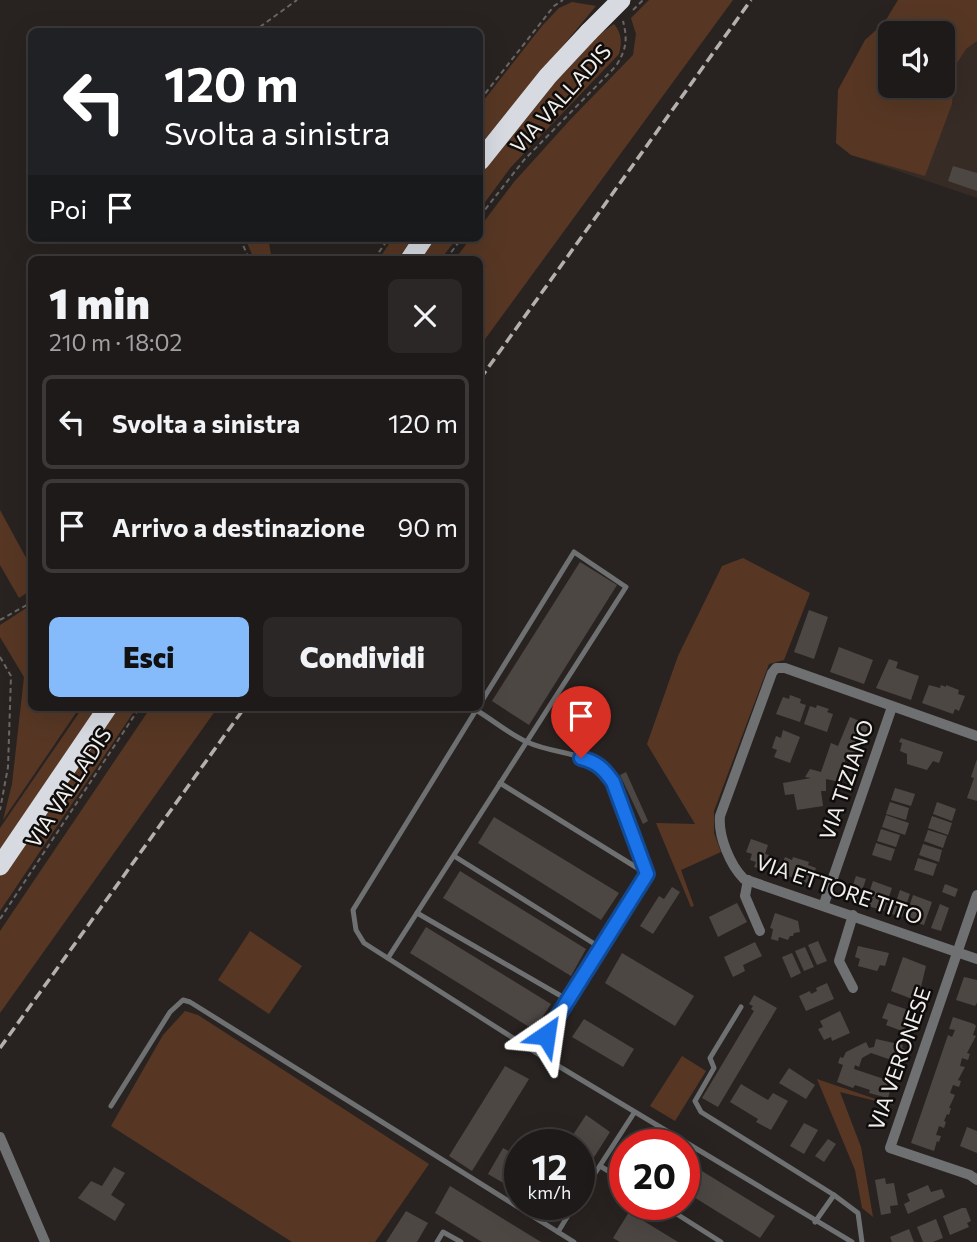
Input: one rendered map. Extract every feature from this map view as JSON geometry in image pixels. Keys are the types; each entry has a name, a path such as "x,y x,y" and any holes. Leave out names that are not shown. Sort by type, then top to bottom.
{"highway":[{"path":"483,157 548,76 589,32 621,9"},
{"path":"0,866 105,711"}],"street":[{"name":"VIA ETTORE TITO","path":"892,707 785,668 776,668 720,816 720,832 741,877 977,959"},
{"path":"892,707 977,736"},
{"name":"VIA TIZIANO","path":"824,904 892,707"},
{"path":"748,880 745,895 760,931"},
{"name":"VIA VERONESE","path":"977,895 890,1148 970,1175 977,1180"},
{"path":"853,915 839,961 853,988"},
{"path":"0,1138 44,1242"}],"lane":[{"path":"388,958 626,587 574,552 483,699"},
{"path":"475,711 353,910 356,930 364,943 634,1113 852,1242"},
{"path":"483,711 527,742 595,762 605,770 613,782 647,874"},
{"path":"500,783 647,874"},
{"path":"454,856 601,947"},
{"path":"535,1052 647,874"},
{"path":"417,913 568,1000"},
{"path":"111,1106 170,1012 183,1000 190,1002 574,1242"},
{"path":"740,1007 710,1058 714,1068 695,1101 701,1112 834,1195 858,1213 862,1242"},
{"path":"595,1174 634,1113"},
{"path":"600,1166 609,1171"},
{"path":"815,1222 834,1195"},
{"path":"558,1232 566,1220"},
{"path":"686,1220 721,1242"},
{"path":"437,1242 443,1232 461,1242"}],"path":[{"path":"258,28 297,0"},
{"path":"483,96 554,6 563,0"},
{"name":"VIA VALLADIS","path":"483,212 524,160 616,66 627,42 621,9"},
{"path":"448,256 460,242"},
{"path":"0,620 28,605"},
{"path":"0,657 11,676 9,755 0,810"},
{"name":"VIA VALLADIS","path":"0,919 137,711"}],"shaded area":[{"path":"649,0 733,0 483,342 483,256 457,256 468,242 483,242 483,223 514,182 633,55 636,34 631,18"},
{"path":"898,0 977,0 977,41 966,49 955,66 955,21 885,21"},
{"path":"932,0 977,0 977,198 851,155 881,98 955,98 955,21 939,21"},
{"path":"572,2 596,6 483,141 483,101 559,8"},
{"path":"614,24 621,38 619,54 511,167 483,205 483,168 504,137 594,38"},
{"path":"878,28 878,98 952,98 925,176 851,155 836,143 838,90 865,40"},
{"path":"247,242 269,242 271,256 253,256"},
{"path":"390,242 411,242 399,256 381,256"},
{"path":"432,242 454,242 443,256 423,256"},
{"path":"0,510 28,561 28,592 19,598 0,565"},
{"path":"743,558 810,593 784,660 769,664 714,811 714,833 721,852 681,870 694,906 691,907 656,823 695,824 647,744 678,656 722,566"},
{"path":"28,607 28,711 77,711 3,820 12,784 24,677 0,637 0,625"},
{"path":"80,711 94,711 0,851 0,828"},
{"path":"112,711 134,711 0,911 0,877"},
{"path":"148,711 215,711 0,1013 0,931"},
{"path":"250,931 302,966 269,1014 218,980"},
{"path":"185,1011 198,1015 429,1164 375,1242 292,1242 111,1126 163,1035"},
{"path":"682,1056 706,1071 675,1121 650,1106"},
{"path":"817,1079 896,1106 840,1092 861,1147 873,1217 862,1208 855,1170"}],"building":[{"path":"953,166 977,173 977,191 948,181"},
{"path":"580,562 617,585 529,725 492,701"},
{"path":"809,610 828,617 814,659 794,652"},
{"path":"839,647 873,660 864,684 830,672"},
{"path":"889,659 898,662 896,668 919,676 911,700 876,688"},
{"path":"929,685 940,688 941,685 946,685 959,690 958,694 965,696 959,711 955,709 953,714 922,703"},
{"path":"790,695 801,699 800,703 806,705 800,722 776,714 783,697 789,699"},
{"path":"817,705 829,709 827,712 833,714 827,732 804,724 810,706 816,708"},
{"path":"850,717 869,725 856,757 847,753 840,782 826,779 826,791 821,791 823,806 797,810 794,794 785,795 783,783 811,778 805,777 810,769 821,772 831,743 838,746"},
{"path":"783,730 800,737 790,763 774,757 777,750 772,748 776,736 781,738"},
{"path":"901,738 943,752 939,763 933,761 927,770 907,764 907,754 900,751"},
{"path":"977,759 977,801 967,798"},
{"path":"626,772 648,821 643,824 620,775"},
{"path":"895,788 915,794 911,806 891,800"},
{"path":"890,802 909,808 906,820 886,814"},
{"path":"937,802 956,809 952,821 933,814"},
{"path":"886,815 909,823 905,835 882,827"},
{"path":"932,816 952,823 948,835 928,828"},
{"path":"494,817 619,893 601,920 478,843"},
{"path":"881,829 900,835 896,847 877,841"},
{"path":"928,830 947,836 943,848 924,841"},
{"path":"751,839 768,845 765,854 769,855 764,870 754,867 756,862 750,860 752,854 746,852"},
{"path":"876,843 895,849 891,861 872,855"},
{"path":"923,844 942,850 939,862 919,855"},
{"path":"785,857 809,862 808,865 816,868 810,884 779,873"},
{"path":"918,858 937,864 933,876 914,870"},
{"path":"460,871 586,949 571,976 443,898"},
{"path":"856,876 866,879 858,902 848,899"},
{"path":"873,881 892,888 884,911 865,905"},
{"path":"945,884 958,889 955,897 942,892"},
{"path":"672,887 680,892 653,934 640,926 659,896 664,899"},
{"path":"900,890 910,894 902,917 892,914"},
{"path":"913,895 932,902 924,925 905,919"},
{"path":"737,903 747,922 718,937 709,917"},
{"path":"940,904 949,908 941,931 931,928"},
{"path":"775,913 798,921 800,932 794,933 788,940 779,937 778,941 771,939 773,929 770,928"},
{"path":"426,927 551,1004 534,1030 410,953"},
{"path":"818,941 827,961 817,965 808,945"},
{"path":"755,942 762,956 743,965 745,971 733,977 724,957"},
{"path":"858,946 889,953 885,966 880,965 877,971 858,966 860,959 855,957"},
{"path":"805,947 814,967 804,971 795,951"},
{"path":"622,953 694,996 675,1026 605,983"},
{"path":"792,953 801,973 791,978 782,957"},
{"path":"903,957 926,966 915,1000 891,991"},
{"path":"964,977 977,980 975,1006 956,1000"},
{"path":"827,983 834,999 806,1011 799,996 810,991 811,994 817,991 816,988"},
{"path":"754,995 777,1008 718,1107 702,1098 754,1011 749,1004"},
{"path":"888,1003 917,1013 910,1034 886,1025 888,1020 882,1018"},
{"path":"840,1011 850,1033 832,1041 831,1037 824,1040 818,1029 823,1027 820,1021"},
{"path":"953,1017 974,1024 976,1026 973,1035 976,1036 967,1053 970,1054 968,1060 962,1058 960,1066 965,1067 958,1080 961,1081 959,1087 953,1085 950,1093 955,1095 949,1115 947,1114 944,1121 944,1128 939,1126 936,1135 941,1136 934,1151 911,1143 948,1035 952,1037 955,1030 949,1029"},
{"path":"584,1019 634,1049 623,1067 572,1037"},
{"path":"876,1039 903,1045 902,1048 905,1049 900,1063 871,1053 862,1058 859,1067 855,1065 854,1069 893,1082 888,1098 869,1093 870,1090 855,1085 853,1088 837,1082 843,1065 838,1063 840,1057 843,1058 846,1052 866,1042 869,1048 874,1047"},
{"path":"505,1066 529,1079 472,1171 449,1156"},
{"path":"789,1068 815,1085 806,1099 779,1083"},
{"path":"741,1084 768,1100 773,1093 788,1101 771,1130 730,1102"},
{"path":"586,1115 609,1134 595,1156 595,1129 577,1129"},
{"path":"804,1123 818,1130 804,1154 790,1146"},
{"path":"967,1127 977,1131 977,1153 960,1146"},
{"path":"828,1139 836,1144 824,1162 815,1156"},
{"path":"503,1148 504,1149 504,1183 488,1174"},
{"path":"114,1167 125,1173 111,1195 125,1204 115,1221 78,1198 91,1181 102,1186"},
{"path":"700,1170 775,1216 760,1238 700,1201"},
{"path":"885,1178 886,1184 894,1183 898,1205 890,1206 891,1213 881,1215 875,1180"},
{"path":"928,1185 931,1192 942,1189 945,1197 908,1214 904,1204 910,1201 907,1194"},
{"path":"450,1186 541,1242 482,1242 435,1213"},
{"path":"966,1208 971,1221 967,1223 969,1227 950,1235 943,1216"},
{"path":"406,1211 428,1223 417,1242 386,1242"},
{"path":"936,1219 943,1238 923,1242 917,1227"},
{"path":"624,1220 642,1220 678,1242 620,1242 613,1238"},
{"path":"909,1229 914,1242 892,1242 890,1237"}],"railway":[{"path":"483,375 751,0"},
{"path":"0,1048 242,711"}],"route":[{"path":"546,1035 647,874 613,782 595,762 581,758"}]}
